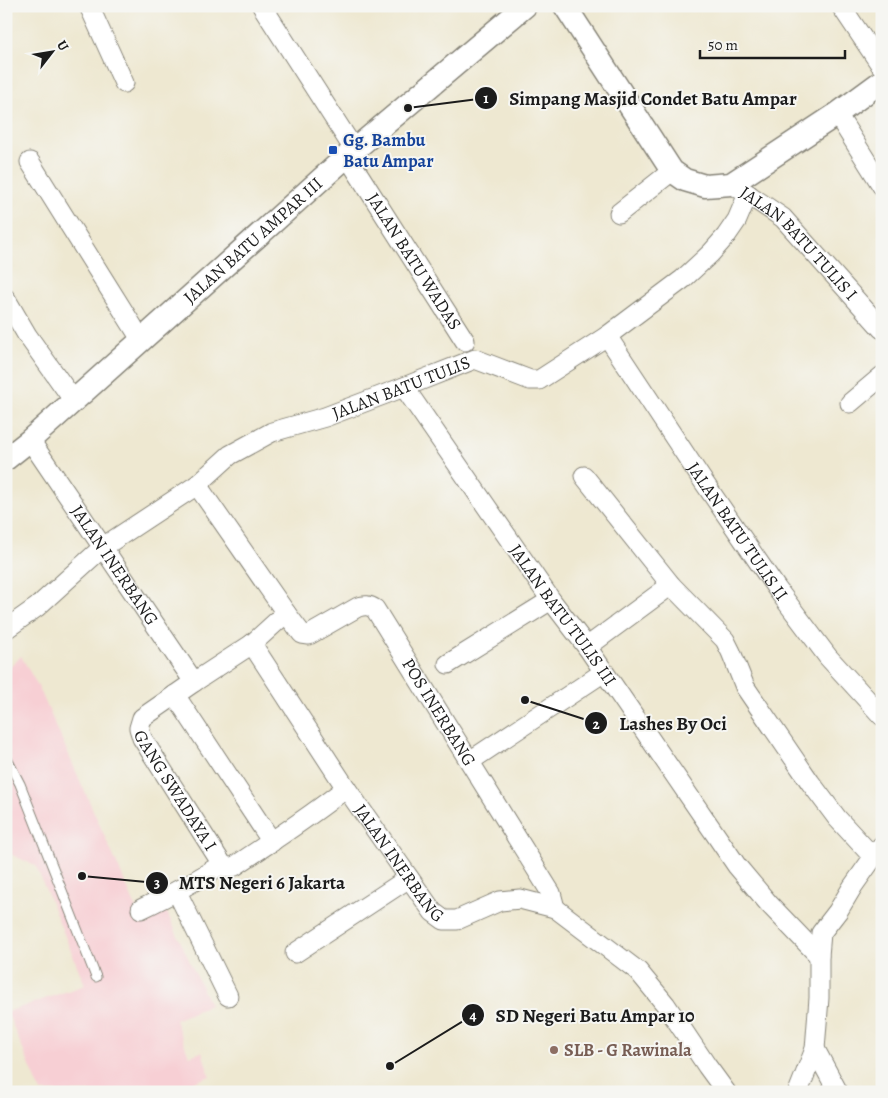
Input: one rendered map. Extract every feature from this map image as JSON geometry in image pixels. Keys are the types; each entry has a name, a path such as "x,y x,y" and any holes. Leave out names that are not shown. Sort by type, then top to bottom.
{"street":[{"path":"89,6 124,83"},
{"name":"JALAN BATU WADAS","path":"262,6 465,341"},
{"name":"JALAN BATU AMPAR III","path":"14,448 74,400 351,153 525,6"},
{"path":"565,6 672,171 685,180 705,186 740,189 882,81"},
{"path":"841,6 882,67"},
{"path":"837,114 882,186"},
{"path":"30,162 142,341"},
{"path":"619,213 672,171"},
{"name":"JALAN BATU TULIS I","path":"740,189 783,218 882,329"},
{"name":"JALAN BATU TULIS","path":"6,629 36,607 103,547 197,485 230,455 272,432 326,417 475,359 530,380 539,380 607,336 684,280 711,253 737,220 740,189"},
{"path":"6,300 27,335 74,400"},
{"name":"JALAN BATU TULIS II","path":"607,336 777,589 828,657 882,716"},
{"path":"850,403 882,376"},
{"name":"JALAN BATU TULIS III","path":"404,387 551,600 587,647 737,866 818,956"},
{"name":"JALAN INERBANG","path":"14,448 103,547 194,682"},
{"path":"584,476 671,585 725,640 745,687 836,818 877,851 838,912 821,933 818,956 819,998 815,1049 798,1092"},
{"path":"194,682 252,644 286,613 197,485"},
{"path":"587,647 671,585"},
{"path":"448,664 551,600"},
{"name":"POS INERBANG","path":"286,613 302,634 309,636 358,607 364,605 375,609 551,893 556,908"},
{"name":"JALAN INERBANG","path":"252,644 346,788 432,912 444,920 457,920 500,901 520,899 556,908 638,971 666,1005 726,1092"},
{"path":"470,760 604,672"},
{"name":"GANG SWADAYA I","path":"194,682 142,718 140,728 142,738 222,864"},
{"path":"175,695 272,842"},
{"path":"141,909 177,892 222,864 228,868 235,866 272,842 346,788"},
{"path":"295,953 409,878"},
{"path":"177,892 228,996"},
{"path":"815,1049 838,1092"}],"lane":[{"path":"6,757 20,784 96,977"}],"shaded area":[{"path":"21,656 40,690 139,914 163,904 210,1005 175,1020 189,1056 202,1052 210,1076 169,1092 41,1092 7,1012 85,985 36,866 6,852 6,671"}],"place":[{"name":"Simpang Masjid Condet Batu Ampar","path":"408,108"},
{"name":"Gg. Bambu Batu Ampar","path":"333,150"},
{"name":"Lashes By Oci","path":"525,700"},
{"name":"MTS Negeri 6 Jakarta","path":"82,876"},
{"name":"SLB - G Rawinala","path":"554,1050"},
{"name":"SD Negeri Batu Ampar 10","path":"390,1066"}]}
